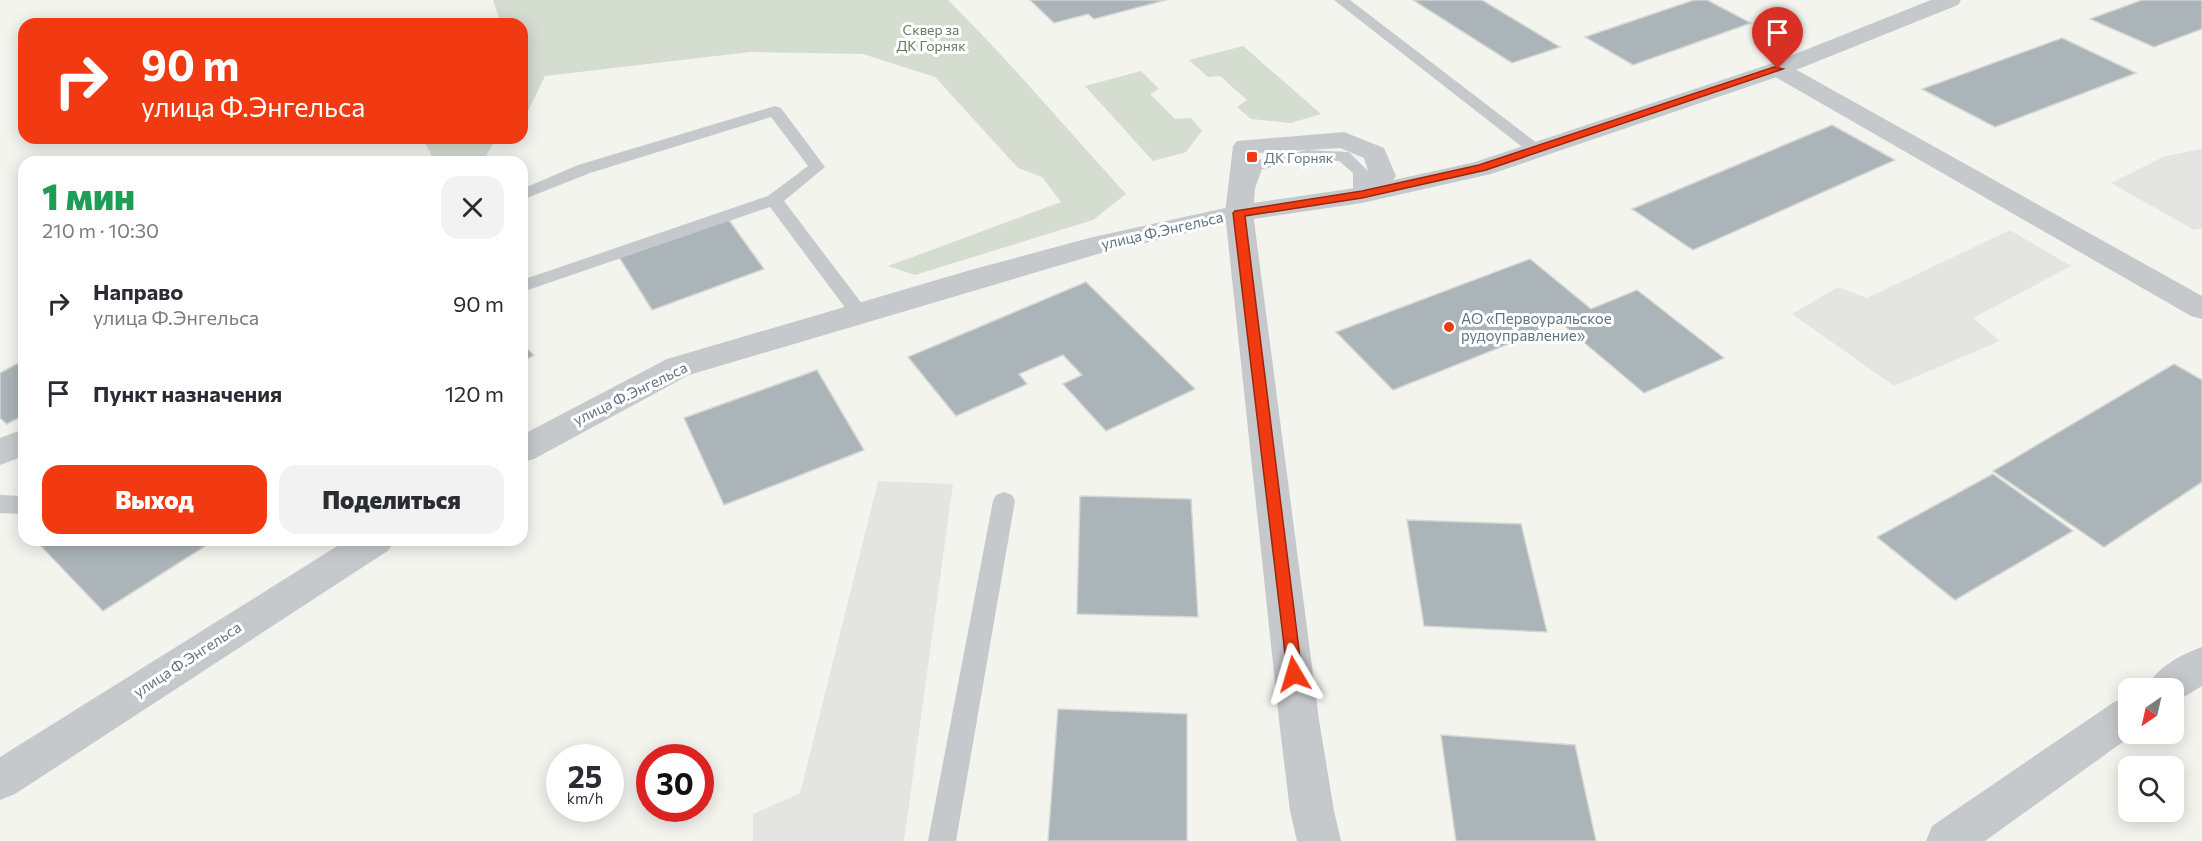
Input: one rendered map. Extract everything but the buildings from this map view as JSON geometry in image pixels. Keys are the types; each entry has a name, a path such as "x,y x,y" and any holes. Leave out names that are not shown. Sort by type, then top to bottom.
{"street":[{"name":"улица Ф.Энгельса","path":"528,446 678,367 1093,246 1239,213 1362,195 1482,168 1778,69 1950,0"},
{"path":"1778,69 2202,309"},
{"path":"1320,841 1312,811 1299,720 1239,213 1245,146 1344,140 1375,154 1383,176 1362,195"},
{"path":"0,453 18,444"},
{"name":"улица Ф.Энгельса","path":"0,780 367,546"},
{"path":"2182,678 2202,664"},
{"path":"1948,841 2118,722"}],"lane":[{"path":"1341,0 1536,150"},
{"path":"528,192 584,169 775,111 817,167 774,200 528,284"},
{"path":"774,200 859,313"},
{"path":"942,841 1004,501"},
{"path":"0,504 18,505"}],"shaded area":[{"path":"2202,149 2202,228 2194,230 2111,183 2165,156"},
{"path":"2010,230 2071,266 1973,318 2000,341 1894,386 1792,314 1838,287 1867,298"},
{"path":"878,481 953,484 904,841 753,841 753,814 800,793"}],"green space":[{"name":"Сквер за ДК Горняк","path":"493,0 948,0 1016,71 1126,194 1093,220 915,275 888,266 1061,202 1042,177 1018,168 935,77 863,54 750,52 545,76 528,111 528,18 499,18"},
{"path":"1243,46 1321,114 1291,123 1251,119 1237,107 1247,100 1220,76 1208,77 1189,60"},
{"path":"1141,71 1159,89 1150,94 1175,119 1191,118 1202,131 1186,152 1153,161 1085,86"},
{"path":"426,144 493,144 486,156 432,156"}],"place":[{"name":"ДК Горняк","path":"1252,157"},
{"name":"АО «Первоуральское рудоуправление»","path":"1449,327"}],"route":[{"path":"1294,674 1239,213 1362,195 1482,168 1778,69"}]}
